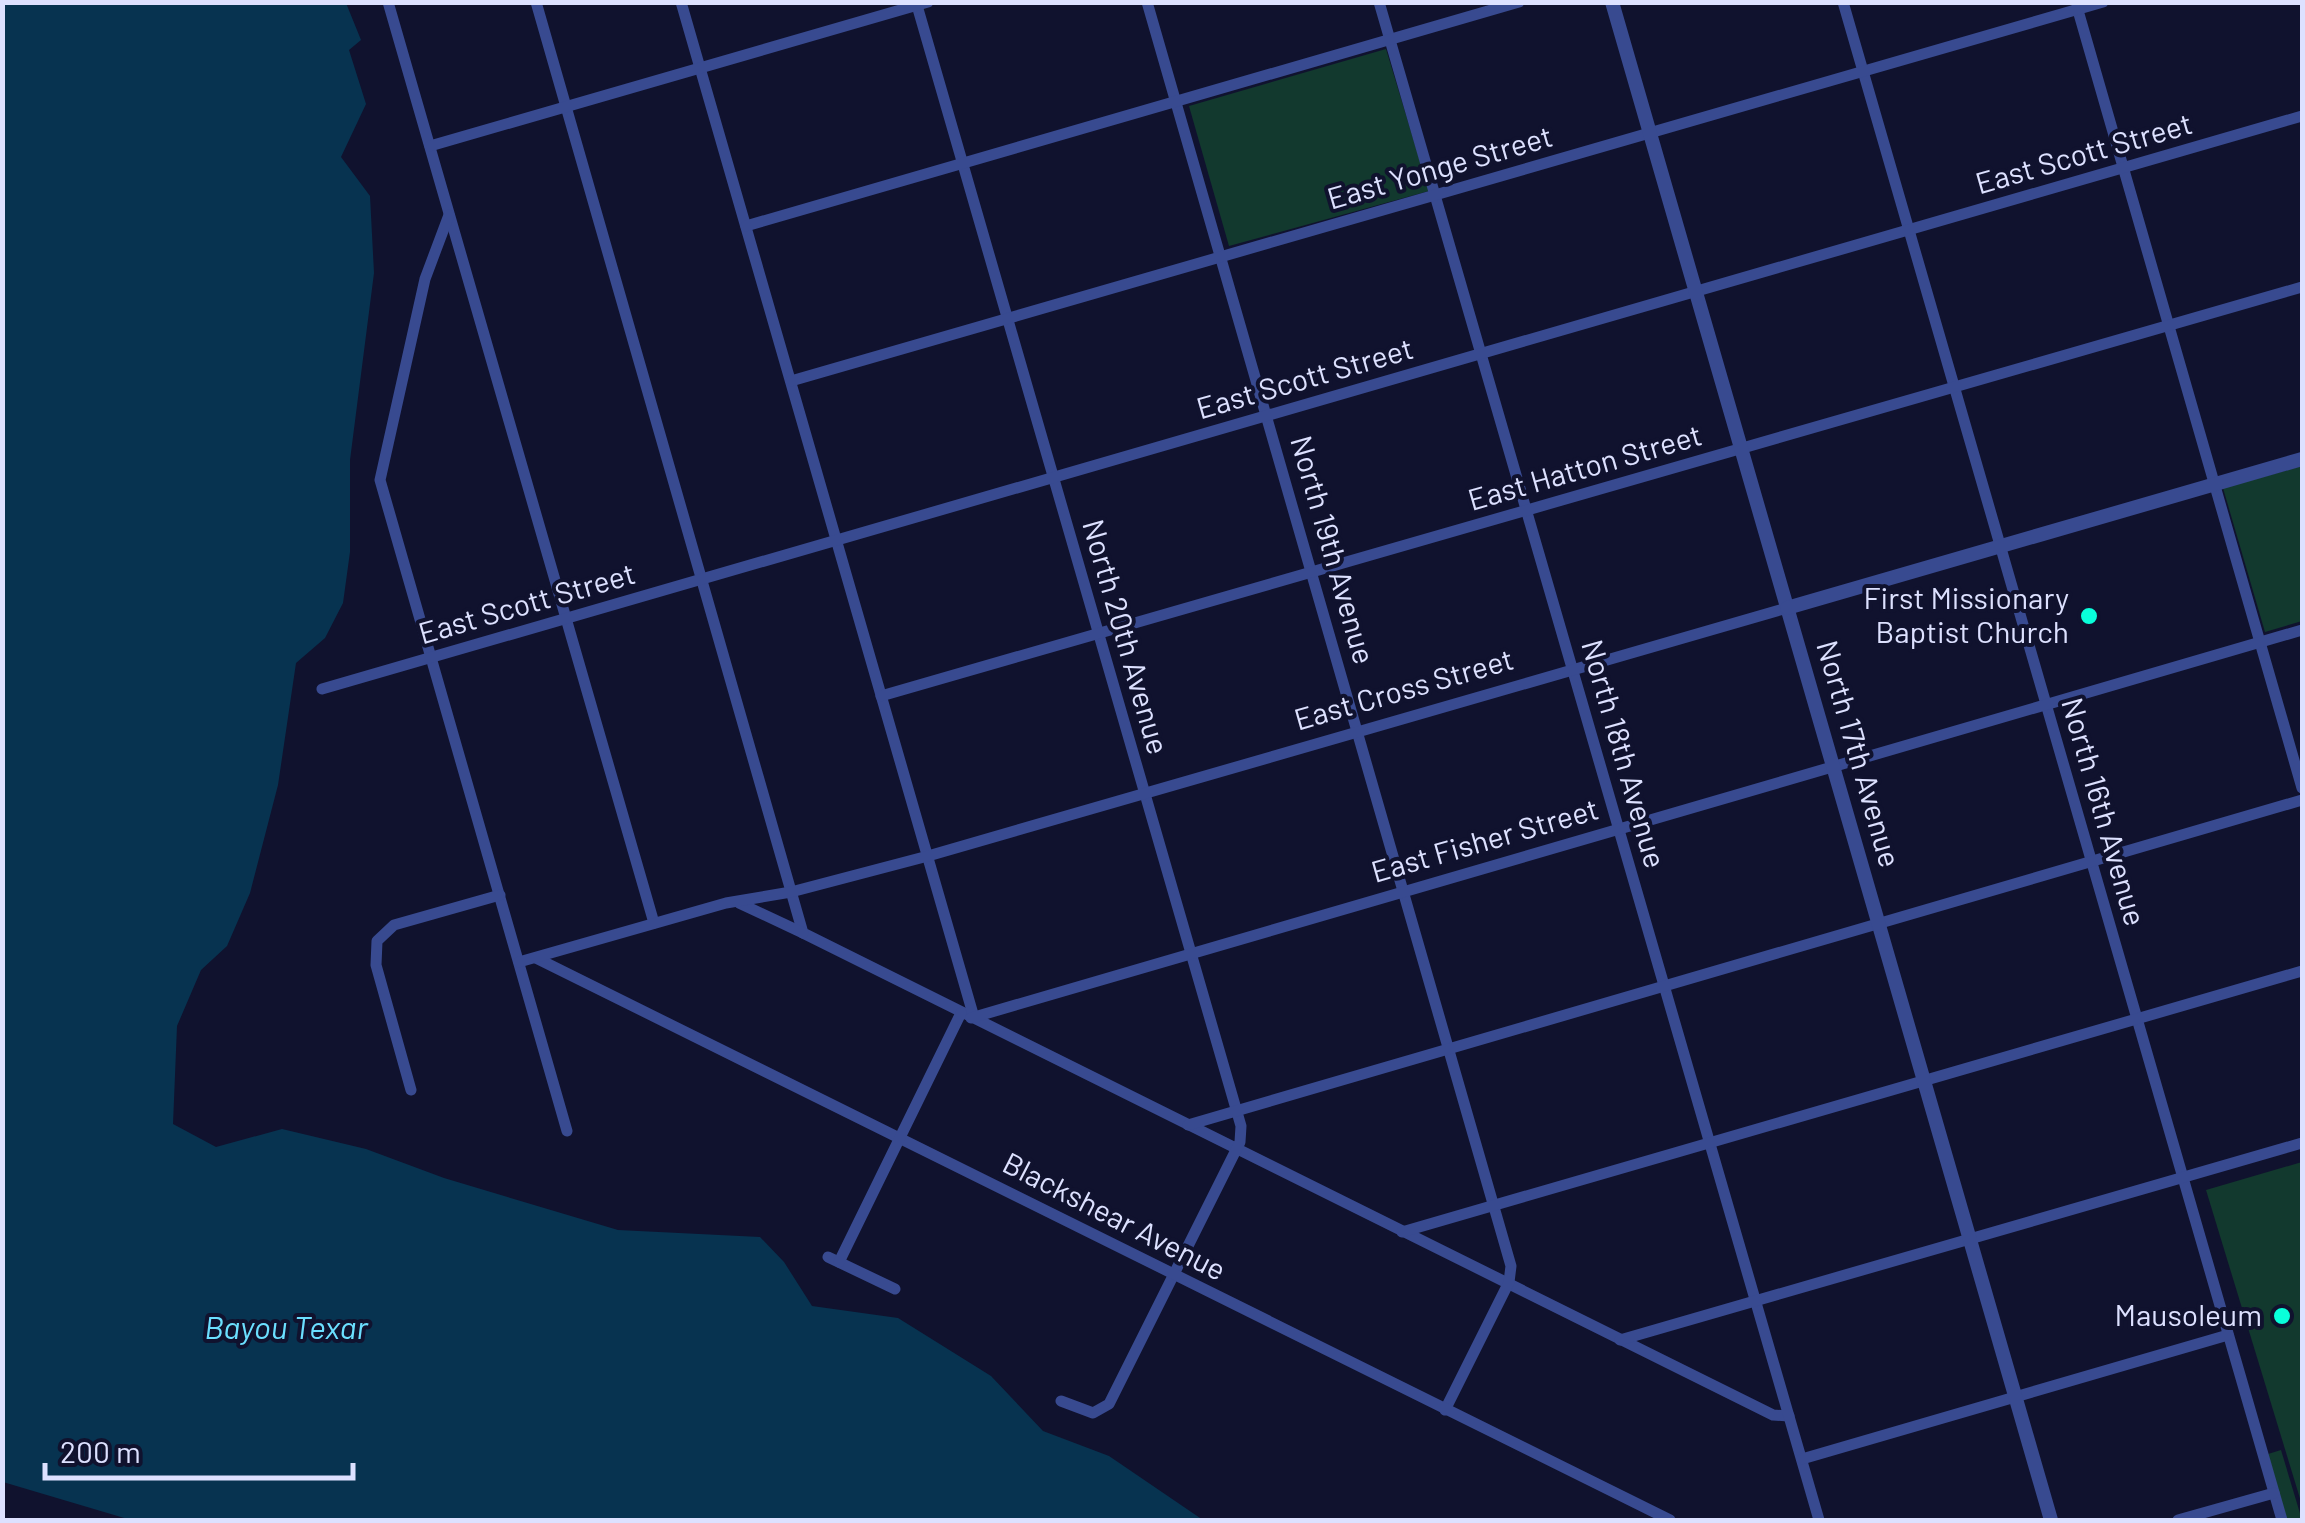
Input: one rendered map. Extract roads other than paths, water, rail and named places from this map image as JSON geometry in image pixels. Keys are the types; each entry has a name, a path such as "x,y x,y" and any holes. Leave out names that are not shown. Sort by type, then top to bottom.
{"street":[{"path":"388,2 654,922"},
{"path":"536,2 803,933"},
{"path":"681,2 928,856 969,1015 834,1260 895,1289"},
{"name":"North 19th Avenue","path":"1147,2 1496,1205 1511,1266 1508,1284"},
{"name":"North 18th Avenue","path":"1378,2 1820,1520"},
{"path":"746,226 1520,2"},
{"name":"North 17th Avenue","path":"1612,2 2050,1520"},
{"name":"North 16th Avenue","path":"1843,2 2282,1520"},
{"name":"East Yonge Street","path":"791,381 1863,72 2076,6 2103,2"},
{"path":"430,146 920,4"},
{"name":"North 20th Avenue","path":"920,4 962,164 1242,1134 1108,1404 1093,1413 1061,1401"},
{"path":"2076,6 2302,788"},
{"name":"East Scott Street","path":"322,689 2302,116"},
{"path":"449,214 425,278 380,480 567,1131"},
{"name":"East Hatton Street","path":"881,696 2302,287"},
{"name":"East Cross Street","path":"519,962 726,903 792,892 928,856 2302,458"},
{"name":"East Fisher Street","path":"969,1015 2302,630"},
{"path":"1188,1125 2302,800"},
{"path":"411,1090 376,965 377,942 394,925 500,894"},
{"path":"726,903 744,904 1773,1415 1789,1416"},
{"name":"Blackshear Avenue","path":"536,958 1670,1520"},
{"path":"1402,1232 2302,971"},
{"path":"1620,1340 2302,1143"},
{"path":"1445,1410 1508,1284"},
{"path":"1802,1459 2228,1336"},
{"path":"2178,1520 2274,1493"}],"water":[{"name":"Bayou Texar","path":"3,2 346,3 361,40 349,50 366,104 341,157 370,196 374,273 350,460 350,552 343,603 325,638 296,663 278,785 250,893 227,946 201,970 177,1026 173,1124 216,1147 282,1129 366,1149 444,1178 618,1230 760,1237 784,1262 812,1306 898,1318 991,1376 1043,1431 1109,1456 1203,1520 131,1520 3,1482"}],"place":[{"name":"First Missionary Baptist Church","path":"2089,616"},
{"name":"Mausoleum","path":"2282,1316"}]}
